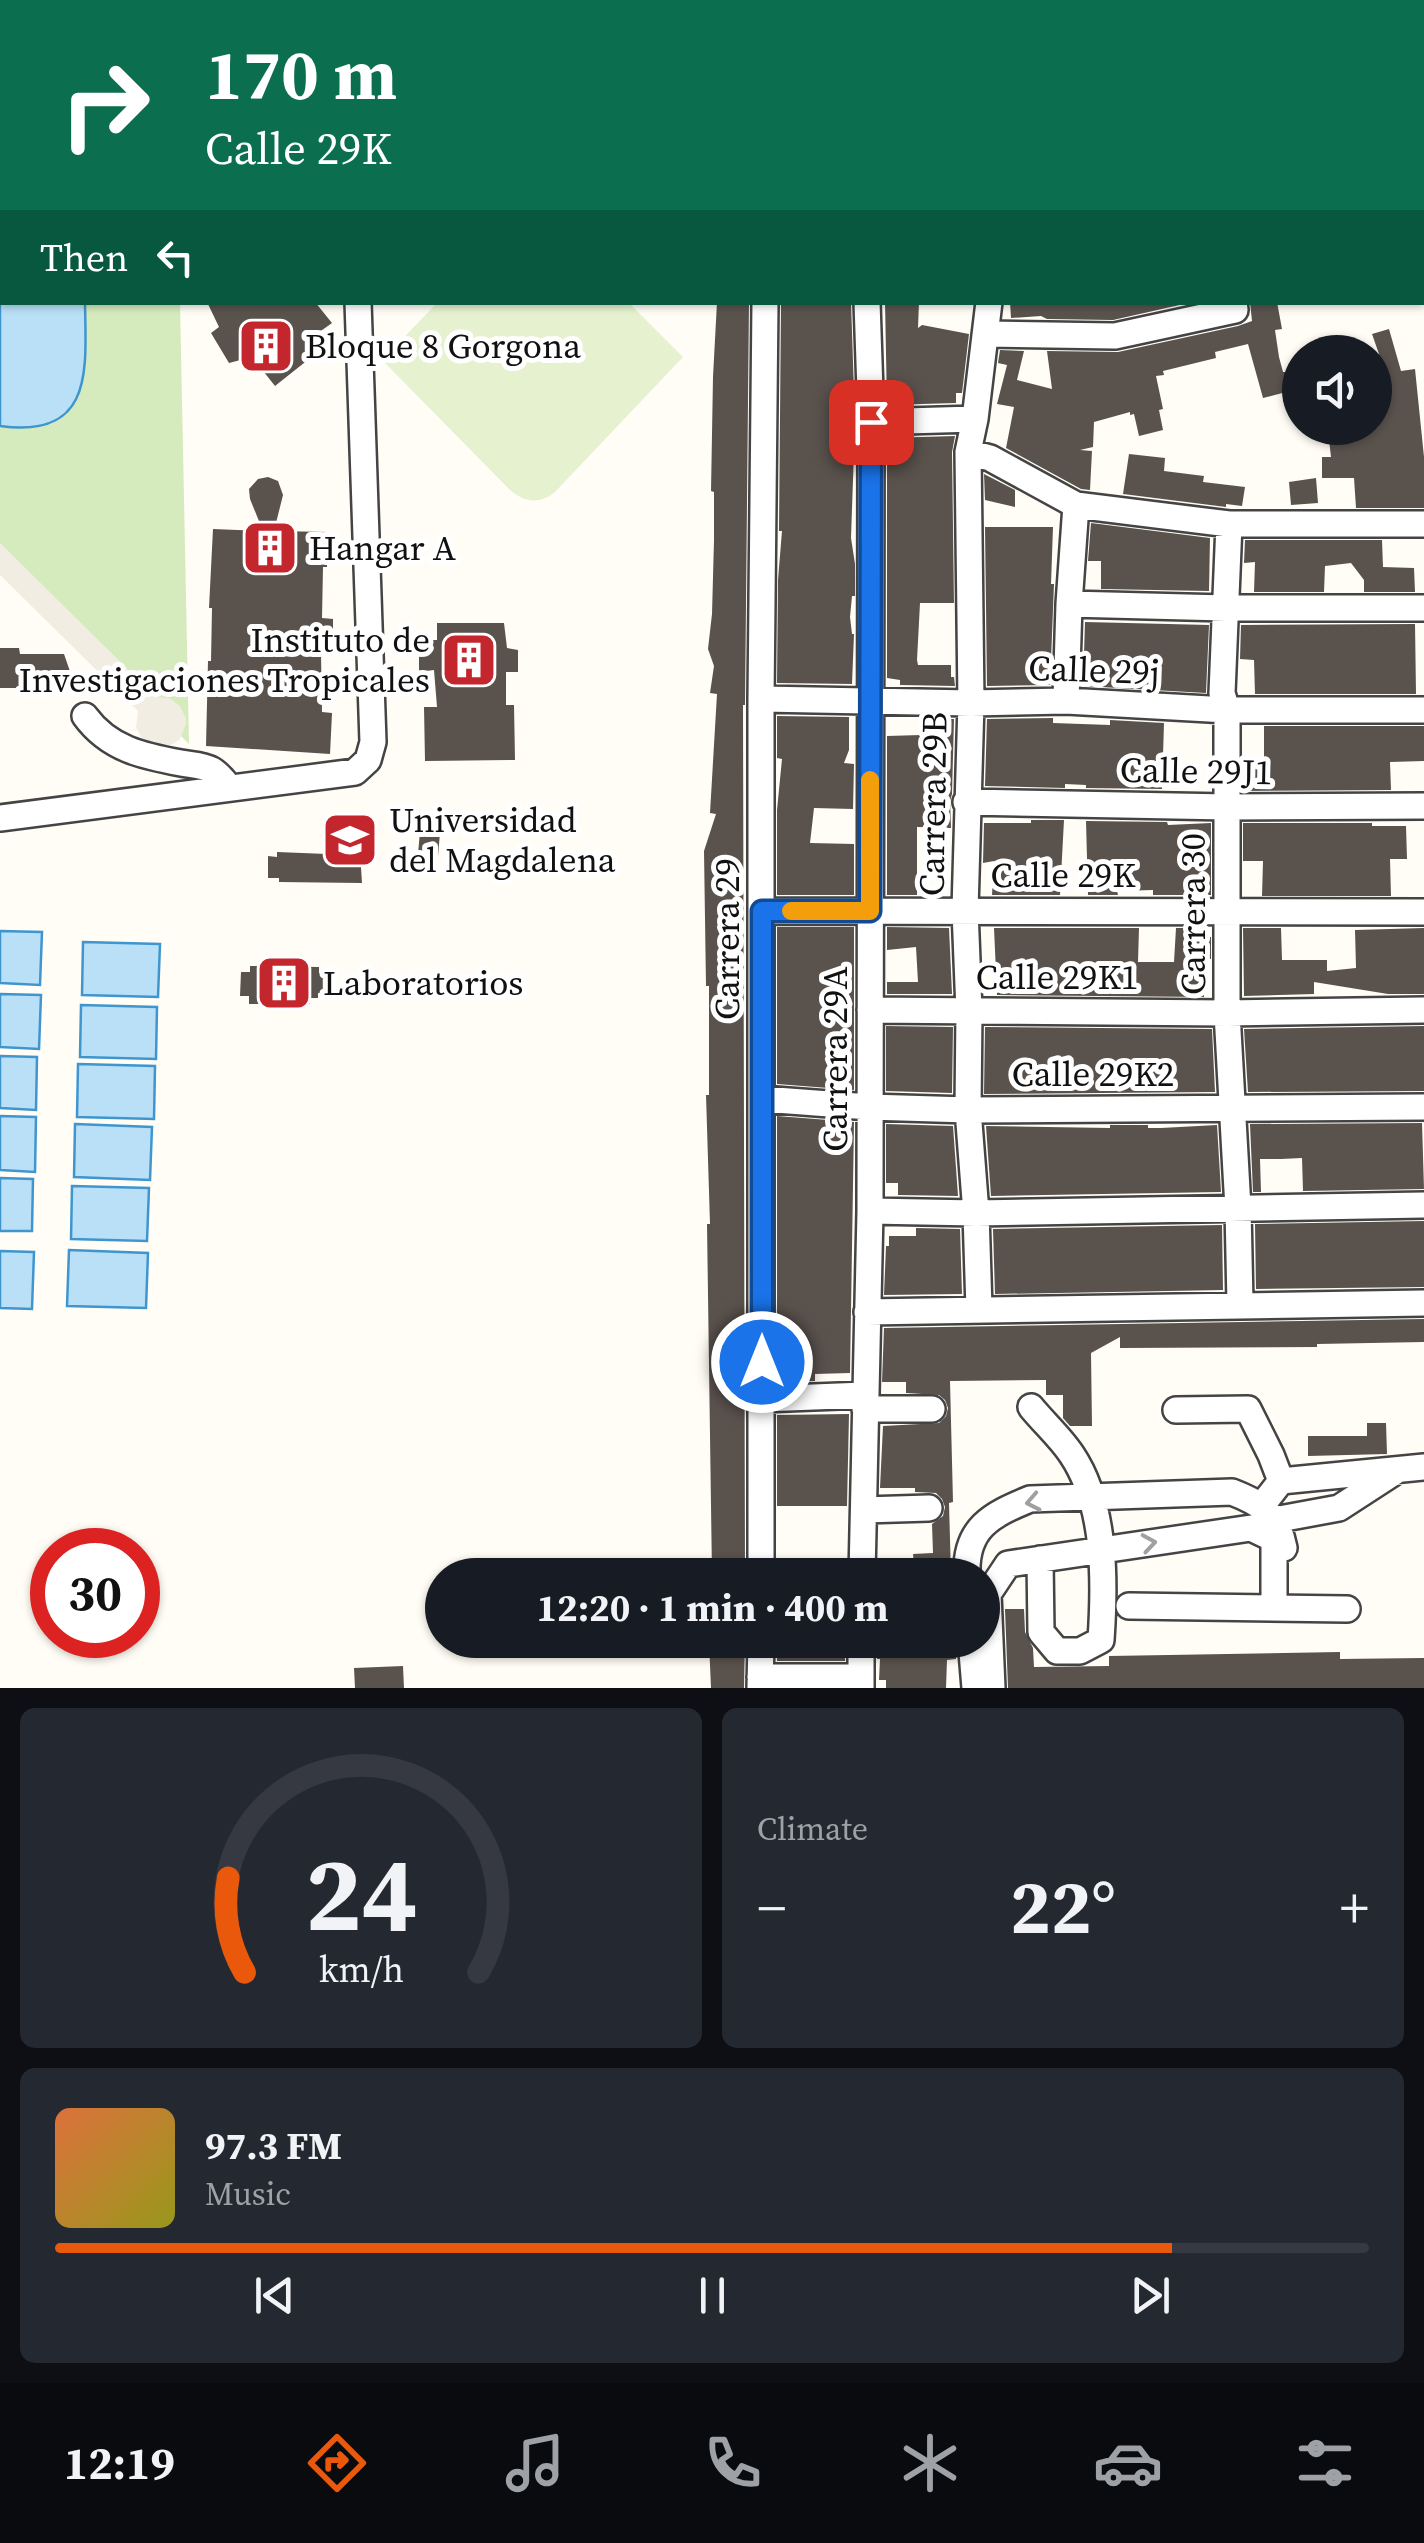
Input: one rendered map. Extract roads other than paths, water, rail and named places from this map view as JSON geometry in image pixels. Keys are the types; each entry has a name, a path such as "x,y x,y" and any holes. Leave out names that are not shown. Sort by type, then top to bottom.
{"street":[{"path":"0,818 372,770 358,305"},
{"name":"Carrera 29","path":"761,1558 765,305"},
{"name":"Carrera 29A","path":"863,1558 870,1212 871,422 867,305"},
{"name":"Carrera 29B","path":"979,1309 968,1110 965,910 971,702 968,452 989,305"},
{"path":"986,334 1115,336 1235,310 1234,305"},
{"path":"871,422 975,419"},
{"path":"968,452 990,458 1076,505 1229,524 1424,524"},
{"path":"1066,701 1076,505"},
{"name":"Carrera 30","path":"1229,524 1222,692 1227,710 1227,1013 1240,1304"},
{"path":"1069,604 1424,608"},
{"name":"Calle 29j","path":"762,699 1066,701 1227,710 1424,710"},
{"path":"85,716 110,742 141,755 206,768 219,775 229,788"},
{"name":"Calle 29J1","path":"966,802 1424,806"},
{"name":"Calle 29K","path":"762,911 1424,912"},
{"name":"Calle 29K1","path":"870,1010 1424,1010"},
{"name":"Calle 29K2","path":"762,1098 968,1110 1424,1107"},
{"path":"870,1212 1424,1205"},
{"path":"867,1312 1424,1303"},
{"path":"762,1399 865,1402 932,1409"},
{"path":"1031,1407 1073,1456 1091,1498 1102,1550 1101,1640 1080,1651 1058,1650 1041,1632 1040,1560"},
{"path":"1176,1410 1248,1409 1281,1481 1268,1512"},
{"path":"1268,1512 1339,1508 1411,1468"},
{"path":"1281,1481 1411,1468"},
{"path":"968,1558 975,1532 1002,1511 1030,1500 1232,1492 1268,1512 1281,1531 1287,1569 1280,1608"},
{"path":"864,1510 928,1508"},
{"path":"992,1688 988,1594 1008,1564 1252,1528 1274,1539 1280,1608"},
{"path":"1129,1606 1347,1608"},
{"path":"761,1658 760,1683 861,1682"},
{"path":"972,1658 974,1688"}],"water":[{"path":"0,305 85,305 83,375 68,410 53,422 31,427 0,426"},
{"path":"0,931 42,932 40,985 0,983"},
{"path":"83,942 160,944 158,997 82,995"},
{"path":"0,994 41,995 39,1049 0,1047"},
{"path":"81,1005 157,1007 156,1059 80,1057"},
{"path":"0,1056 37,1057 36,1110 0,1108"},
{"path":"78,1064 155,1066 154,1119 77,1117"},
{"path":"0,1116 36,1117 35,1172 0,1170"},
{"path":"75,1124 152,1127 150,1180 74,1177"},
{"path":"0,1178 33,1179 32,1231 0,1231"},
{"path":"72,1186 149,1188 147,1241 71,1239"},
{"path":"69,1250 148,1253 146,1308 67,1306"},
{"path":"0,1251 34,1252 32,1309 0,1308"}],"place":[{"name":"Bloque 8 Gorgona","path":"266,346"},
{"name":"Hangar A","path":"270,548"},
{"name":"Instituto de Investigaciones Tropicales","path":"469,660"},
{"name":"Universidad del Magdalena","path":"350,840"},
{"name":"Laboratorios","path":"284,983"}]}
